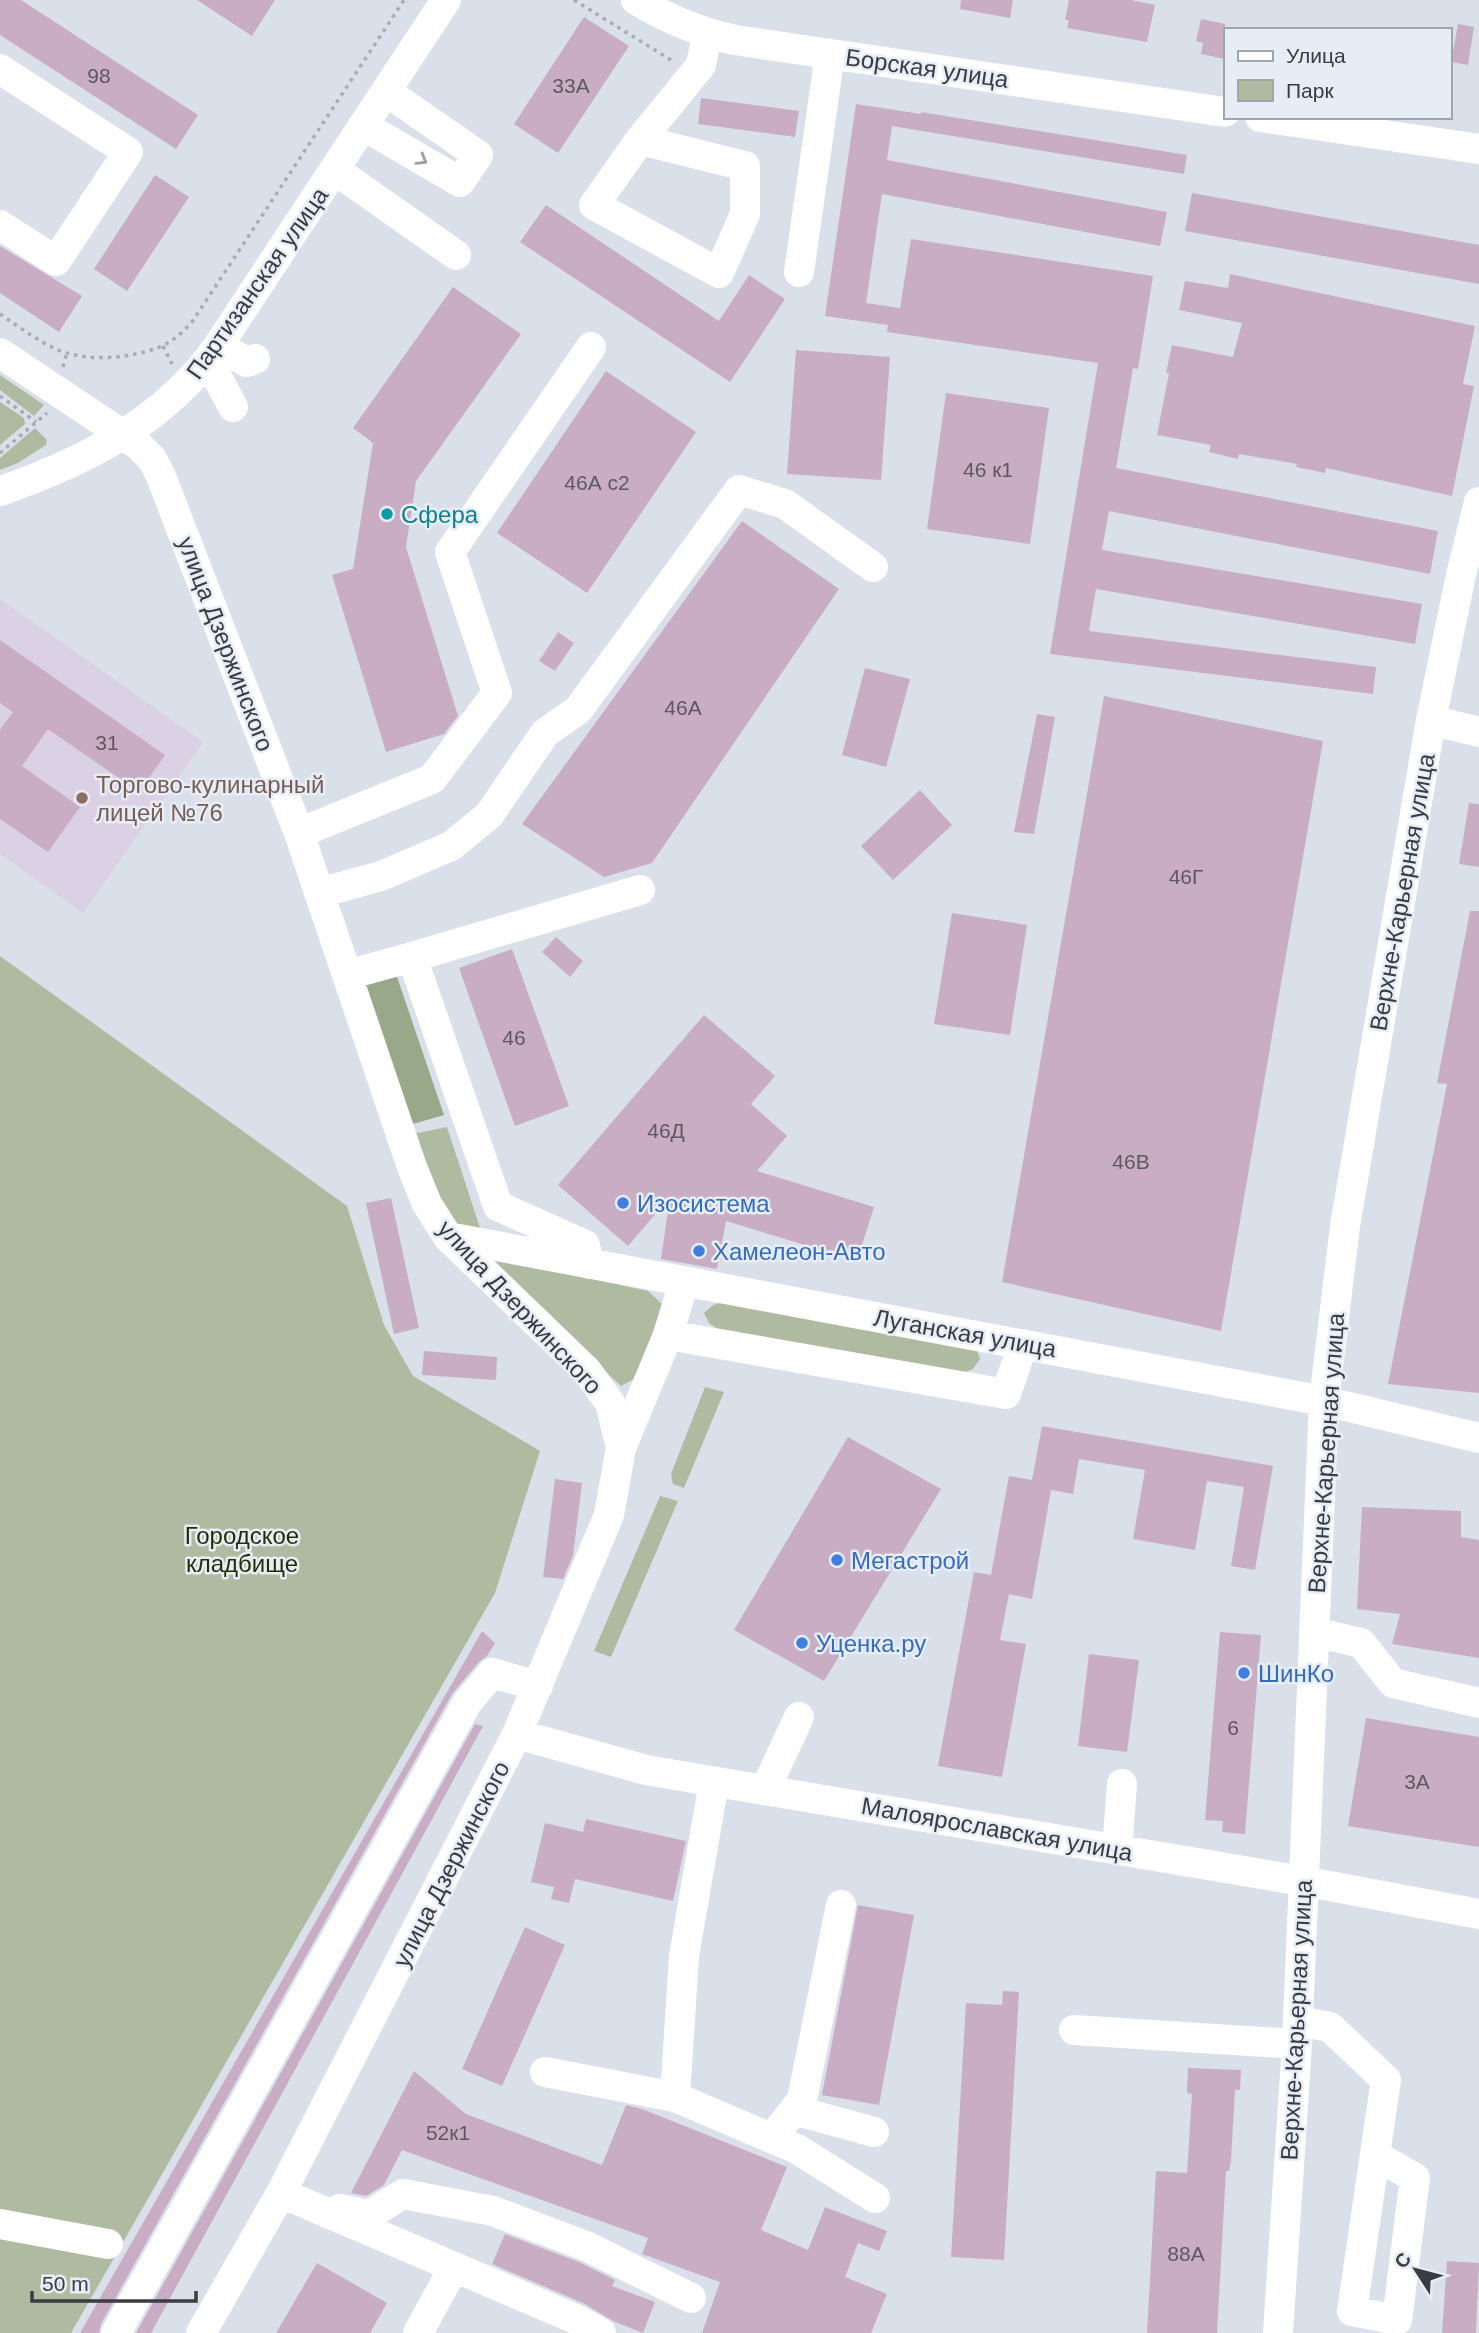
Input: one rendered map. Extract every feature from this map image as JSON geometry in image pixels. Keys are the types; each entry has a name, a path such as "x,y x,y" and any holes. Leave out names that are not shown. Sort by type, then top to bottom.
{"street":[{"name":"Партизанская улица","path":"0,491 45,475 124,435 152,416 185,387 211,356 446,0"},
{"name":"Борская улица","path":"636,0 679,23 707,34 1224,112"},
{"path":"640,140 745,166 745,214 719,273 594,205 640,140 701,65 707,34"},
{"path":"799,272 830,54"},
{"path":"0,69 128,152 56,261 0,225"},
{"path":"364,125 460,182 478,155 387,92"},
{"path":"1274,119 1479,149"},
{"path":"335,170 456,255"},
{"path":"299,833 432,779 497,693 450,552 591,346"},
{"name":"улица Дзержинского","path":"0,353 124,435 152,459 299,833 412,1167 427,1204 449,1237 587,1371 610,1403 621,1448 609,1516 517,1734 281,2193 201,2333"},
{"path":"233,407 217,377 211,356 247,362 255,359"},
{"path":"319,892 381,876 451,846 489,815 545,733 578,710 739,490 785,504 873,568"},
{"name":"Верхне-Карьерная улица","path":"1278,2333 1297,2033 1324,1401 1345,1226 1431,720 1470,577 1479,502"},
{"path":"1431,720 1479,732"},
{"path":"347,975 640,890"},
{"path":"412,957 499,1206 585,1245 589,1264"},
{"name":"Луганская улица","path":"449,1237 1324,1401 1479,1438"},
{"path":"621,1448 668,1335 684,1282"},
{"path":"668,1335 1006,1394 1023,1344"},
{"path":"1314,1632 1361,1643 1392,1683 1479,1703"},
{"path":"117,2333 467,1703 492,1673 538,1686"},
{"path":"765,1790 799,1717"},
{"name":"Малоярославская улица","path":"517,1734 646,1770 1303,1881 1479,1914"},
{"path":"675,2097 684,1956 714,1782"},
{"path":"1117,1850 1122,1784"},
{"path":"772,2138 802,2100 841,1905"},
{"path":"1074,2030 1297,2033 1330,2027 1386,2080 1352,2311 1397,2320 1415,2178 1375,2155"},
{"path":"545,2071 675,2097 797,2149 875,2198"},
{"path":"794,2109 874,2132"},
{"path":"281,2193 454,2267 584,2329"},
{"path":"329,2214 340,2209 369,2215 404,2194 493,2211 586,2246 691,2298"},
{"path":"0,2224 108,2244"},
{"path":"418,2333 454,2267"}],"path":[{"path":"0,314 33,337 67,352 117,356 158,348 180,334 192,322 404,0"},
{"path":"574,0 673,61 701,65"},
{"path":"62,372 67,352"},
{"path":"0,396 36,422"},
{"path":"0,453 52,409"}],"shaded area":[{"name":"Торгово-кулинарный лицей №76","path":"0,599 203,742 83,913 0,854"}],"green space":[{"path":"0,375 44,405 34,416 0,390"},
{"path":"0,402 24,418 25,424 0,445"},
{"path":"35,428 47,440 46,445 18,463 0,470 0,458"},
{"name":"Городское кладбище","path":"0,956 347,1206 384,1325 413,1376 540,1451 495,1593 71,2333 0,2333"},
{"path":"395,971 444,1115 406,1126 360,983"},
{"path":"447,1127 483,1237 445,1221 408,1135"},
{"path":"478,1254 648,1291 662,1304 638,1377 621,1386"},
{"path":"723,1302 977,1350 980,1359 973,1369 963,1373 719,1330 709,1323 704,1313 713,1305"},
{"path":"705,1387 724,1392 684,1488 673,1484 671,1474"},
{"path":"660,1496 678,1501 611,1657 594,1651"}],"building":[{"path":"0,0 21,0 198,115 176,149 0,35"},
{"path":"197,0 275,0 252,36"},
{"path":"961,0 1013,0 1010,18 960,9"},
{"path":"1069,0 1131,0 1155,5 1147,42 1067,28 1069,20 1065,20"},
{"path":"584,17 629,46 558,153 514,124"},
{"path":"1201,19 1225,24 1224,59 1201,54 1203,43 1196,41"},
{"path":"1458,24 1474,27 1468,65 1451,62"},
{"path":"701,98 799,111 795,137 698,124"},
{"path":"856,104 1187,155 1184,174 892,126 887,160 1167,212 1160,246 882,194 866,303 900,308 911,239 1153,276 1138,369 1133,368 1116,468 1438,531 1430,574 1109,511 1102,550 1422,604 1415,644 1096,589 1089,631 1376,667 1373,694 1050,654 1098,363 887,332 888,325 825,316"},
{"path":"155,175 189,197 127,291 94,269"},
{"path":"1192,193 1479,245 1479,284 1185,231"},
{"path":"546,205 719,321 749,275 785,299 730,382 520,242"},
{"path":"0,246 82,296 59,332 0,293"},
{"path":"1230,274 1475,326 1463,384 1474,386 1452,496 1326,468 1325,473 1296,467 1297,464 1239,454 1238,459 1209,452 1211,445 1157,435 1172,345 1233,357 1242,323 1179,310 1185,281 1228,288"},
{"name":"Сфера","path":"453,287 521,334 416,481 406,547 458,716 444,734 386,752 332,575 353,569 373,443 353,428"},
{"path":"796,350 890,357 881,480 787,474"},
{"path":"606,371 696,432 587,593 497,533"},
{"path":"946,393 1049,408 1030,544 927,529"},
{"path":"742,521 839,589 652,863 604,877 522,824"},
{"path":"558,632 574,643 555,671 539,661"},
{"path":"0,640 165,755 139,792 48,729 22,766 80,807 48,852 0,819 0,730 13,712 0,703"},
{"path":"865,668 910,679 886,767 842,755"},
{"path":"1104,696 1323,741 1221,1331 1002,1282"},
{"path":"1037,714 1055,717 1034,834 1014,832"},
{"path":"920,790 952,825 893,880 861,846"},
{"path":"1469,803 1479,804 1479,867 1459,864"},
{"path":"1470,911 1479,911 1479,1393 1388,1384 1447,1084 1437,1083"},
{"path":"952,913 1027,925 1010,1035 934,1024"},
{"path":"556,937 583,961 570,977 542,952"},
{"path":"512,949 569,1106 515,1126 459,968"},
{"path":"704,1015 775,1076 751,1104 787,1136 757,1171 874,1207 857,1261 726,1221 717,1269 661,1259 670,1197 628,1246 558,1185"},
{"path":"391,1198 419,1328 394,1334 366,1203"},
{"path":"424,1351 497,1357 496,1380 422,1375"},
{"path":"1042,1426 1273,1466 1255,1570 1231,1566 1244,1487 1207,1481 1195,1550 1133,1539 1145,1470 1079,1459 1073,1494 1051,1490 1032,1599 1009,1594 1000,1640 1026,1644 1002,1777 938,1766 974,1572 991,1575 1009,1476 1032,1480"},
{"name":"Мегастрой","path":"848,1437 941,1489 824,1681 734,1630"},
{"path":"555,1479 582,1483 573,1556 563,1579 543,1577"},
{"path":"1362,1507 1461,1511 1461,1537 1479,1540 1479,1658 1392,1644 1400,1614 1357,1609"},
{"path":"482,1631 495,1643 487,1656 452,1694 101,2324 99,2333 80,2333"},
{"path":"1220,1632 1261,1635 1245,1834 1222,1832 1223,1821 1205,1820"},
{"path":"1089,1654 1139,1660 1127,1752 1078,1746"},
{"path":"1366,1718 1479,1737 1479,1847 1348,1826"},
{"path":"475,1724 483,1726 151,2333 136,2333"},
{"path":"586,1819 686,1841 673,1901 575,1879 569,1903 551,1899 554,1887 531,1882 545,1823 583,1832"},
{"path":"858,1905 914,1915 879,2105 822,2095"},
{"path":"525,1927 565,1945 502,2086 462,2069"},
{"path":"1003,1991 1019,1992 1004,2260 951,2257 966,2003 1002,2005"},
{"path":"1188,2068 1241,2070 1240,2090 1235,2090 1231,2160 1229,2171 1226,2171 1217,2333 1147,2333 1156,2171 1187,2173 1192,2094 1187,2093"},
{"path":"414,2071 466,2114 602,2165 626,2105 787,2167 761,2230 808,2250 825,2207 887,2231 879,2251 858,2243 845,2277 887,2294 871,2333 702,2333 720,2282 642,2254 648,2238 402,2150 384,2185 366,2196 351,2193"},
{"path":"505,2234 579,2262 615,2280 612,2286 655,2302 643,2333 613,2321 585,2304 492,2264"},
{"path":"1447,2261 1479,2263 1476,2333 1442,2333"},
{"path":"317,2263 387,2303 370,2333 276,2333"}],"place":[{"name":"Сфера","path":"387,514"},
{"name":"Торгово-кулинарный лицей №76","path":"82,798"},
{"name":"Изосистема","path":"623,1203"},
{"name":"Хамелеон-Авто","path":"699,1251"},
{"name":"Мегастрой","path":"837,1560"},
{"name":"Уценка.ру","path":"802,1643"},
{"name":"ШинКо","path":"1244,1673"}]}
